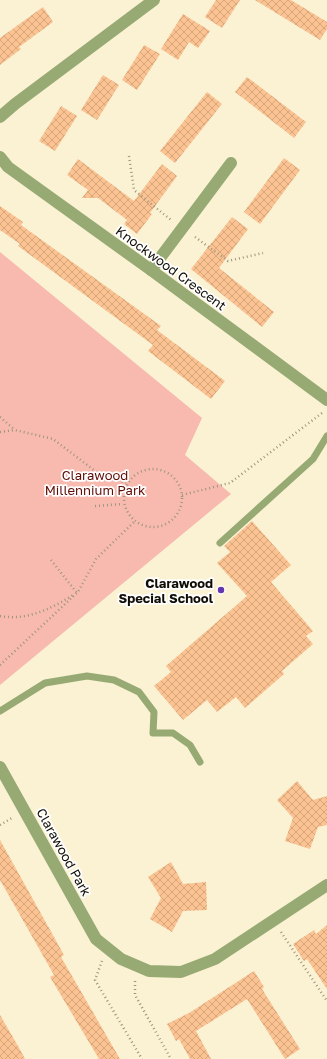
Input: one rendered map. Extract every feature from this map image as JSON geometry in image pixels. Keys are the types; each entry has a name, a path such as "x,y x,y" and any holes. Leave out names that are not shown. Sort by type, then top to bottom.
{"street":[{"path":"0,117 15,104 154,0"},
{"name":"Knockwood Crescent","path":"0,157 8,167 327,400"},
{"path":"151,270 231,163"},
{"name":"Clarawood Park","path":"0,767 96,939 121,960 149,971 181,972 215,959 327,885"}],"lane":[{"path":"220,543 313,460 327,436"},
{"path":"0,711 45,683 87,676 114,680 139,692 154,712 153,733 173,733 190,745 200,762"}],"path":[{"path":"129,156 134,190 182,228 228,261 263,253"},
{"path":"182,495 230,483 318,418 327,407"},
{"path":"0,417 15,430"},
{"path":"0,432 15,430 53,439 99,474 126,483"},
{"path":"142,469 162,469 179,482 183,502 173,521 154,529 134,522 123,504 126,483 142,469"},
{"path":"95,506 123,504"},
{"path":"0,665 78,592 96,559 134,522"},
{"path":"51,560 78,592"},
{"path":"0,616 25,616 43,611 78,592"},
{"path":"273,920 327,1002"},
{"path":"106,948 95,980 142,1059"},
{"path":"136,966 135,995 171,1059"}],"green space":[{"name":"Clarawood Millennium Park","path":"0,252 202,418 185,455 231,494 0,685"}],"building":[{"path":"216,0 240,0 222,28 205,17"},
{"path":"255,0 291,0 327,22 327,29 320,40"},
{"path":"43,7 53,22 19,47 21,49 0,65 0,38"},
{"path":"183,14 210,31 198,48 189,42 178,60 161,49"},
{"path":"144,45 160,54 137,90 122,80"},
{"path":"103,75 119,85 97,120 81,110"},
{"path":"247,77 306,122 294,138 235,92"},
{"path":"207,92 222,104 175,163 160,151"},
{"path":"61,106 77,116 55,151 39,141"},
{"path":"284,158 300,170 260,224 244,212"},
{"path":"78,159 134,201 162,164 177,176 150,213 152,214 137,234 124,224 127,220 98,198 82,198 88,190 67,175"},
{"path":"0,206 23,222 21,225 161,326 157,330 225,381 211,399 148,351 153,345 18,246 20,244 0,230"},
{"path":"232,217 248,229 219,268 274,312 262,327 191,269"},
{"path":"252,521 291,565 271,582 313,631 306,636 313,644 282,671 284,674 245,708 236,697 217,712 207,700 183,720 154,686 171,672 166,666 247,596 217,563 230,552 224,546"},
{"path":"297,781 313,800 327,796 327,825 318,827 310,849 285,841 293,818 277,800"},
{"path":"0,840 64,955 61,957 120,1059 99,1059 50,977 54,975 0,880"},
{"path":"171,862 183,884 206,882 207,910 183,911 172,932 150,919 161,898 148,877"},
{"path":"327,925 327,989 307,959 304,961 293,944 314,930 316,934"},
{"path":"254,971 264,987 262,989 300,1049 285,1059 247,999 196,1031 211,1059 190,1059 179,1039 176,1041 167,1024 189,1013"},
{"path":"0,1015 18,1046 25,1059 0,1059"}],"place":[{"name":"Clarawood Special School","path":"221,590"}]}
